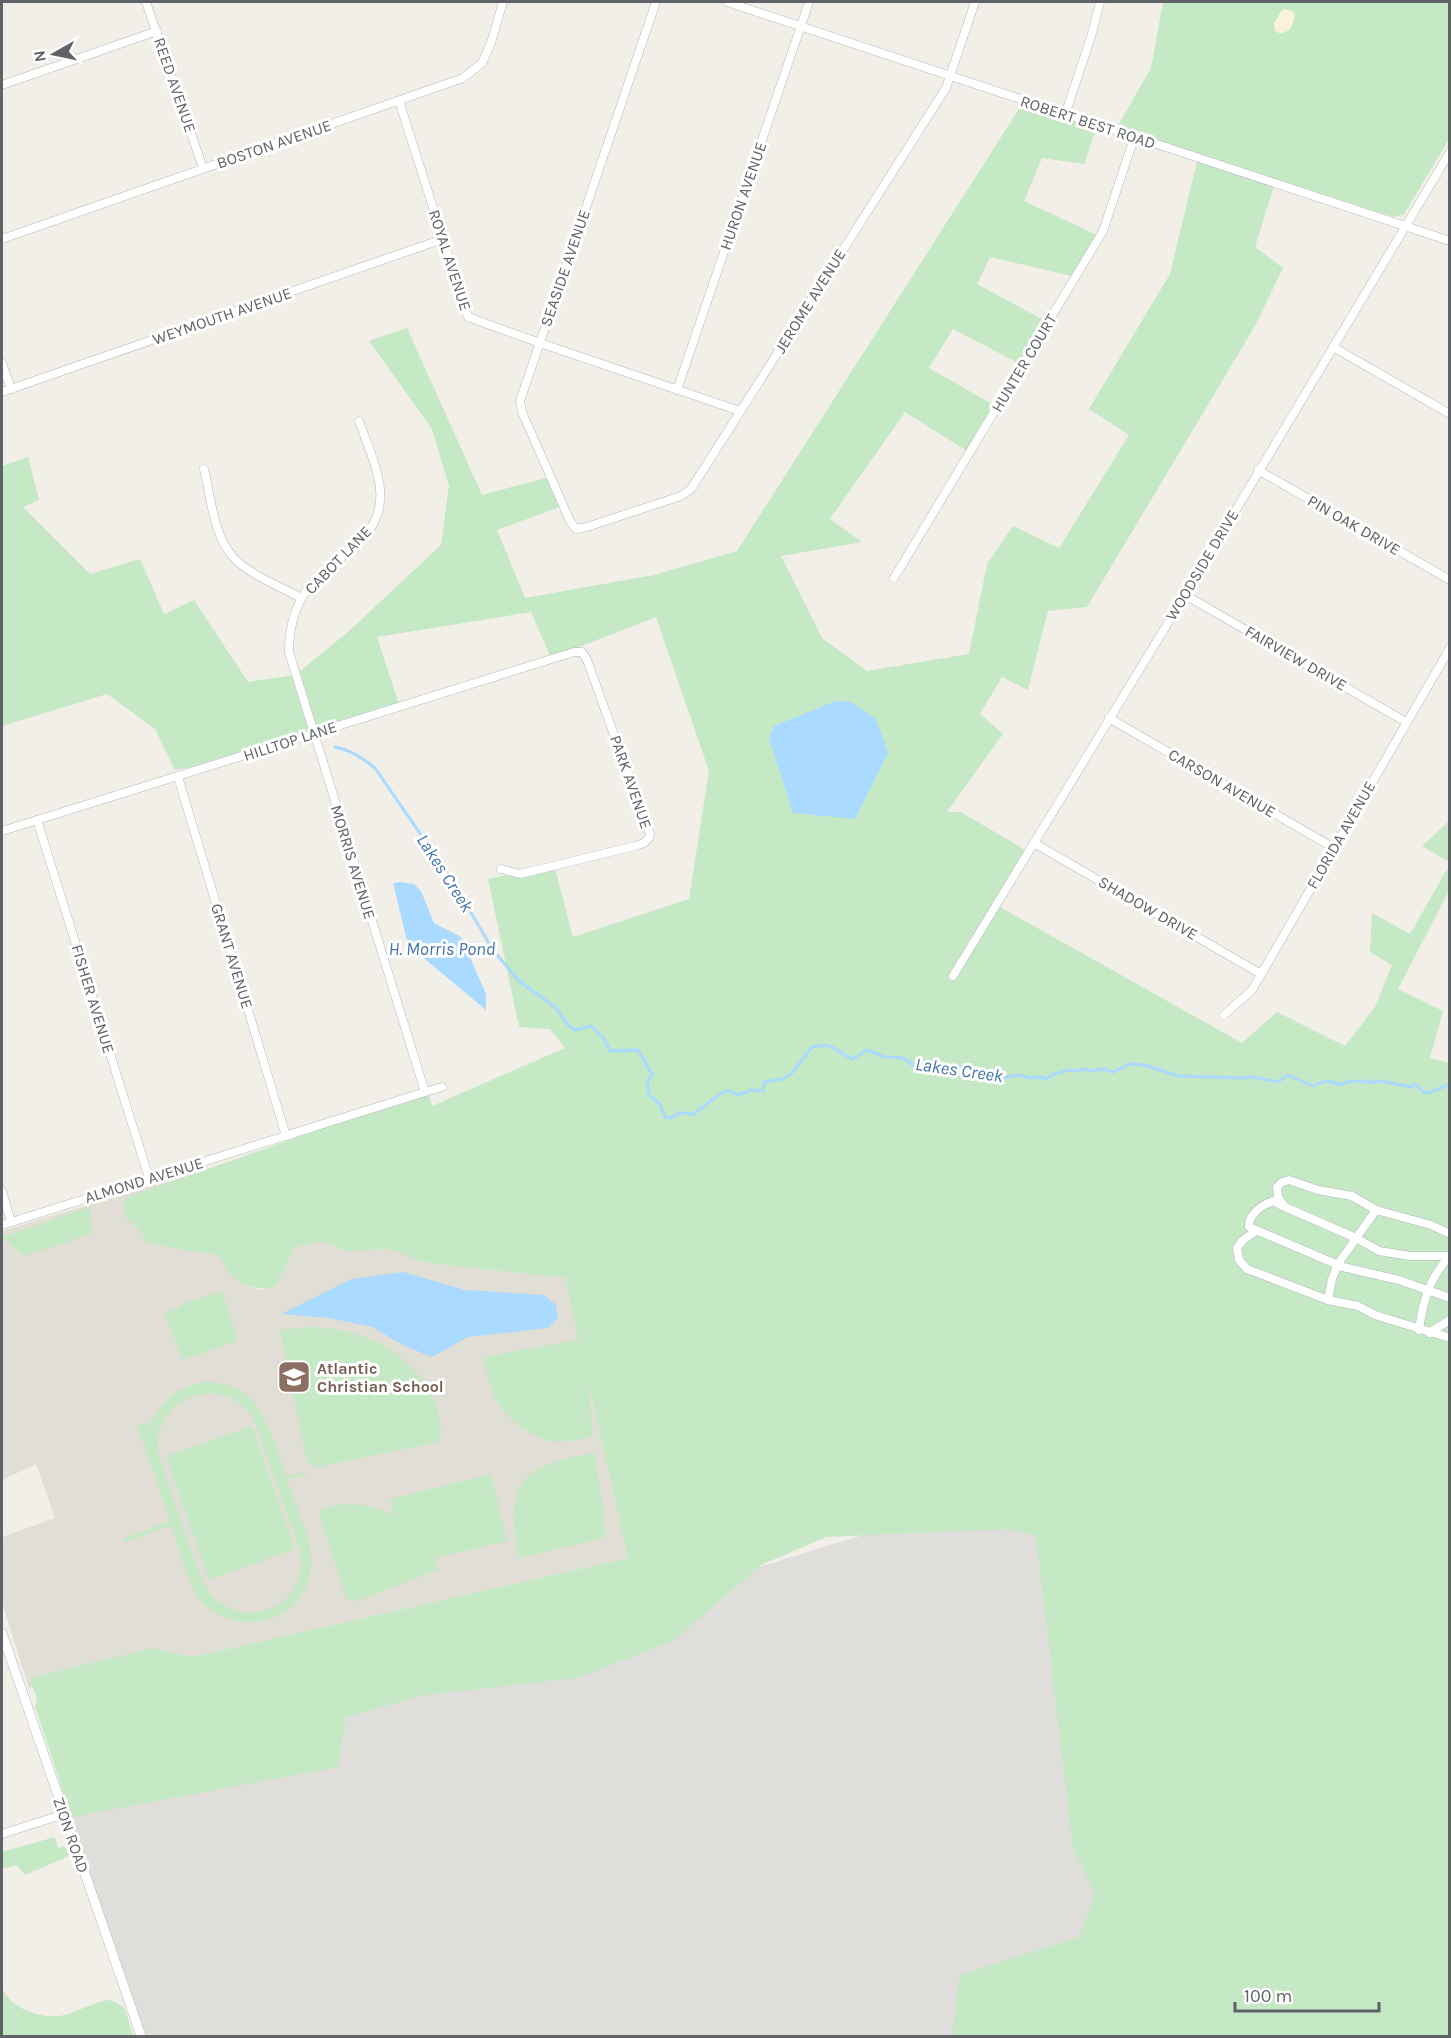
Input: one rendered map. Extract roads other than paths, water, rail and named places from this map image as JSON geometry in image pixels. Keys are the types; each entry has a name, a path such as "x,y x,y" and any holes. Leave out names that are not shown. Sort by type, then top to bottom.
{"street":[{"name":"REED AVENUE","path":"146,2 203,168"},
{"name":"BOSTON AVENUE","path":"2,239 463,78 482,63 491,43 503,2"},
{"name":"SEASIDE AVENUE","path":"576,529 570,521 520,405 521,397 656,2"},
{"name":"ROBERT BEST ROAD","path":"728,2 1449,241"},
{"name":"HURON AVENUE","path":"677,390 809,2"},
{"name":"JEROME AVENUE","path":"576,529 686,494 946,88 975,2"},
{"path":"1065,115 1100,2"},
{"path":"2,85 157,31"},
{"name":"ROYAL AVENUE","path":"399,101 468,316 740,411"},
{"name":"HUNTER COURT","path":"894,578 1103,231 1134,138"},
{"name":"WOODSIDE DRIVE","path":"953,976 1185,595 1449,152"},
{"name":"WEYMOUTH AVENUE","path":"2,392 443,239"},
{"path":"1333,347 1449,414"},
{"path":"2,363 10,389"},
{"name":"CABOT LANE","path":"313,733 290,652 291,628 301,598 316,579 364,538 378,515 381,499 380,487 359,421"},
{"path":"204,469 221,538 233,556 256,574 301,598"},
{"name":"PIN OAK DRIVE","path":"1258,470 1449,580"},
{"name":"FAIRVIEW DRIVE","path":"1185,595 1407,722"},
{"name":"FLORIDA AVENUE","path":"1224,1015 1252,990 1449,648"},
{"name":"HILLTOP LANE","path":"2,831 579,651"},
{"name":"PARK AVENUE","path":"501,869 520,874 635,846 644,843 649,838 650,834 587,660 579,651"},
{"name":"CARSON AVENUE","path":"1109,718 1334,848"},
{"name":"MORRIS AVENUE","path":"313,733 425,1092"},
{"name":"GRANT AVENUE","path":"178,777 286,1136"},
{"name":"FISHER AVENUE","path":"37,820 148,1178"},
{"name":"SHADOW DRIVE","path":"1034,843 1261,974"},
{"path":"286,1136 442,1087"},
{"name":"ALMOND AVENUE","path":"2,1225 286,1136"},
{"path":"1285,1207 1278,1197 1277,1188 1282,1182 1289,1180 1318,1190 1353,1196 1376,1210 1431,1225 1449,1234"},
{"path":"2,1191 11,1222"},
{"path":"1449,1256 1416,1257 1379,1251 1356,1238 1274,1202 1262,1206 1248,1222 1249,1227 1256,1231 1338,1264 1428,1289 1449,1298"},
{"path":"1328,1300 1338,1264 1376,1210"},
{"path":"1256,1231 1238,1246 1238,1256 1243,1266 1283,1284 1328,1300 1358,1306 1375,1315 1449,1338"},
{"path":"1419,1330 1422,1306 1428,1289 1436,1272 1449,1256"},
{"path":"1430,1333 1449,1320"},
{"name":"ZION ROAD","path":"2,1633 141,2037"},
{"path":"2,1834 64,1815"}],"water":[{"path":"836,701 849,701 876,719 888,753 855,819 793,813 769,738 774,726"},
{"name":"H. Morris Pond","path":"393,883 414,884 421,891 434,923 461,937 486,994 486,1010 408,945"},
{"path":"403,1272 465,1290 544,1295 556,1305 558,1318 548,1328 468,1337 432,1357 403,1345 372,1327 329,1318 281,1314 351,1279"}],"waterway":[{"name":"Lakes Creek","path":"335,747 356,755 375,768 452,880 493,950 519,981 555,1007 569,1026 575,1030 591,1026 603,1037 610,1051 638,1050 652,1074 647,1082 649,1095 660,1104 665,1117 672,1118 681,1113 692,1115 723,1092 729,1091 738,1095 752,1090 763,1091 764,1082 782,1079 791,1074 812,1047 822,1046 832,1047 853,1059 867,1050 885,1057 904,1058 914,1066 933,1063 963,1067 968,1074 974,1076 994,1073 1002,1078 1020,1075 1046,1079 1068,1070 1086,1069 1090,1071 1104,1069 1113,1072 1131,1064 1144,1065 1179,1076 1252,1077 1278,1082 1288,1075 1313,1086 1326,1081 1340,1085 1350,1081 1364,1082 1367,1080 1370,1083 1381,1081 1411,1087 1415,1084 1424,1092 1429,1093 1450,1084"}],"place":[{"name":"Atlantic Christian School","path":"294,1377"}]}
